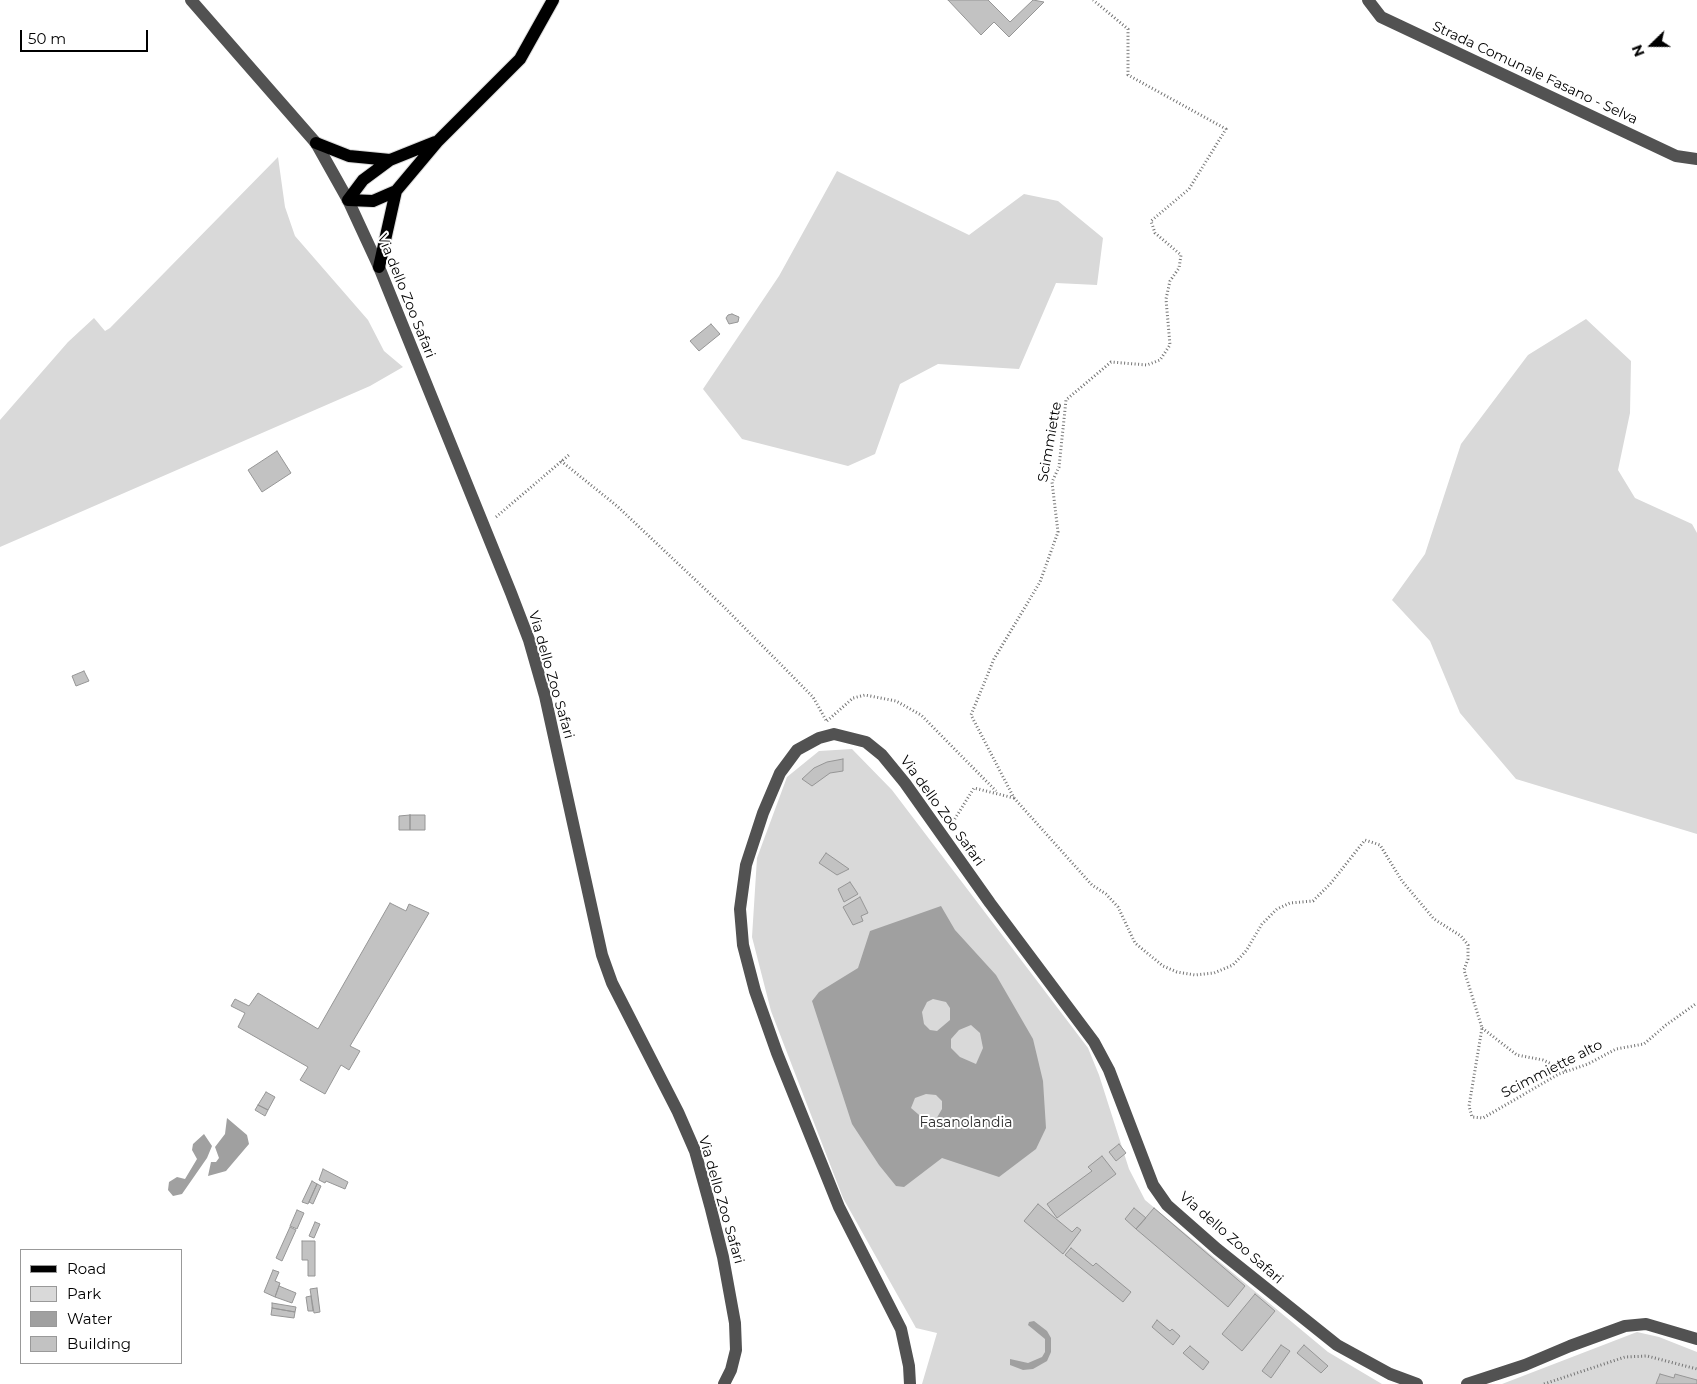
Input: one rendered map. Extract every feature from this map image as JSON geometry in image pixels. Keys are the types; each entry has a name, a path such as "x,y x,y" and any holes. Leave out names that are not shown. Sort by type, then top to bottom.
{"main road":[{"path":"348,200 373,201 396,191 438,141 520,59 553,0"},
{"path":"348,200 363,180 390,160 438,141"},
{"path":"316,143 349,156 390,160"},
{"path":"379,267 396,191"}],"street":[{"name":"Via dello Zoo Safari","path":"191,0 316,143 348,200 379,267 529,640 545,696 602,956 612,983 678,1112 694,1151 724,1257 735,1323 736,1350 731,1370 724,1384"},
{"name":"Strada Comunale Fasano - Selva","path":"1368,0 1381,17 1676,156 1697,159"},
{"name":"Via dello Zoo Safari","path":"834,734 866,742 882,755 1094,1042 1115,1086 1153,1185 1167,1205 1217,1249 1337,1345 1377,1368 1409,1383 1417,1384"},
{"path":"834,734 819,738 797,750 780,773 762,813 746,865 740,908 744,945 755,991 835,1198 901,1329 909,1366 910,1384"},
{"path":"1467,1384 1525,1365 1625,1326 1646,1324 1697,1339"}],"path":[{"name":"Scimmiette","path":"1014,798 971,715 994,659 1040,582 1058,532 1052,482 1059,467 1066,400 1111,362 1147,366 1160,360 1170,345 1166,299 1170,281 1179,268 1181,256 1155,233 1151,221 1188,189 1226,129 1128,75 1128,29 1093,0"},
{"path":"484,527 570,454"},
{"path":"561,461 617,506 723,606 813,697 834,734"},
{"path":"827,721 852,698 865,694 896,701 921,715 997,792"},
{"path":"944,837 974,788 997,792 1014,798"},
{"name":"Scimmiette alto","path":"1014,798 1018,805 1092,885 1106,894 1118,907 1135,943 1163,966 1186,974 1214,973 1233,965 1246,951 1262,924 1277,909 1290,904 1313,901 1331,883 1365,840 1380,845 1402,881 1434,919 1461,936 1468,945 1468,959 1464,970 1482,1028 1469,1106 1472,1117 1483,1118 1568,1071 1588,1064 1616,1049 1644,1044 1666,1025 1697,1003"},
{"path":"1482,1028 1516,1055 1544,1060 1568,1071"},
{"path":"1544,1384 1625,1357 1647,1356 1697,1369"}],"green space":[{"path":"278,157 285,207 295,236 368,320 384,351 403,367 370,386 0,547 0,420 68,342 94,318 105,331 110,328"},
{"path":"837,171 969,235 1024,194 1058,201 1103,238 1097,285 1056,283 1019,369 938,364 900,384 875,454 848,466 742,439 703,389 779,276"},
{"path":"1586,319 1631,361 1630,413 1618,470 1635,498 1692,524 1697,533 1697,834 1516,779 1460,713 1430,641 1392,600 1425,554 1461,444 1528,355"},
{"name":"Fasanolandia","path":"852,749 892,790 1088,1048 1099,1075 1129,1169 1145,1200 1328,1352 1382,1384 922,1384 937,1333 916,1328 843,1198 771,1011 752,937 757,858 787,777 819,751"},
{"path":"1637,1332 1659,1337 1697,1352 1697,1384 1502,1384"}],"water":[{"path":"941,906 955,930 996,975 1033,1039 1043,1081 1046,1128 1036,1149 999,1177 942,1158 904,1187 896,1186 879,1165 852,1124 812,1001 819,992 858,968 870,931","holes":["933,999 946,1002 950,1008 950,1020 937,1031 930,1030 924,1024 922,1012 927,1002","971,1025 980,1033 983,1048 976,1064 960,1057 951,1048 951,1039 959,1030","926,1094 936,1095 942,1101 942,1109 932,1126 911,1108 915,1098"]},
{"path":"227,1118 247,1135 249,1144 226,1171 208,1176 211,1162 216,1162 219,1158 215,1147 225,1134"},
{"path":"204,1134 212,1146 207,1158 182,1194 173,1196 168,1190 169,1182 177,1177 185,1179 197,1159 192,1150 193,1144"},
{"path":"1034,1321 1047,1331 1051,1338 1051,1352 1047,1361 1033,1369 1023,1370 1010,1365 1010,1359 1028,1363 1042,1357 1045,1352 1045,1339 1028,1325 1029,1322"}],"building":[{"path":"948,0 988,0 1010,22 1033,0 1044,2 1009,37 994,22 981,35"},
{"path":"732,314 739,317 738,322 729,324 726,318"},
{"path":"711,324 720,334 699,351 690,341"},
{"path":"277,451 291,473 262,492 248,470"},
{"path":"84,671 89,681 76,686 72,676"},
{"path":"843,759 843,771 830,773 812,786 802,779 814,768 827,762"},
{"path":"410,815 410,830 399,830 399,816"},
{"path":"410,815 425,815 425,830 410,830"},
{"path":"826,853 849,869 837,875 819,863"},
{"path":"850,882 858,894 844,902 838,889"},
{"path":"860,897 868,913 861,916 863,921 853,925 843,907"},
{"path":"390,903 406,911 409,904 429,913 350,1046 360,1051 349,1070 341,1065 325,1094 300,1080 308,1067 238,1027 245,1013 231,1006 235,999 249,1006 258,993 318,1029"},
{"path":"266,1092 275,1097 268,1110 258,1105"},
{"path":"258,1105 268,1110 265,1116 255,1110"},
{"path":"1119,1144 1126,1153 1116,1161 1109,1152"},
{"path":"1102,1156 1116,1174 1057,1218 1047,1204 1092,1171 1088,1167"},
{"path":"323,1169 348,1182 345,1189 319,1180"},
{"path":"312,1181 317,1184 308,1204 302,1202"},
{"path":"317,1184 321,1186 313,1204 309,1202"},
{"path":"1038,1204 1072,1232 1077,1227 1081,1230 1063,1254 1024,1221"},
{"path":"1134,1208 1146,1218 1136,1229 1125,1219"},
{"path":"1154,1208 1245,1286 1228,1307 1136,1229"},
{"path":"297,1210 304,1213 297,1229 290,1226"},
{"path":"315,1222 320,1224 314,1238 309,1236"},
{"path":"290,1227 296,1230 282,1261 276,1258"},
{"path":"302,1241 315,1241 315,1276 308,1276 308,1260 302,1260"},
{"path":"1071,1248 1093,1266 1096,1263 1131,1292 1123,1302 1065,1255"},
{"path":"273,1270 279,1272 275,1281 280,1283 275,1297 264,1292"},
{"path":"279,1286 296,1293 292,1303 275,1297"},
{"path":"317,1288 320,1312 314,1313 310,1289"},
{"path":"1255,1294 1275,1311 1242,1351 1222,1334"},
{"path":"311,1296 313,1311 308,1311 306,1297"},
{"path":"272,1303 296,1307 295,1312 272,1308"},
{"path":"272,1308 295,1312 294,1318 271,1315"},
{"path":"1157,1320 1170,1331 1172,1329 1180,1336 1173,1345 1152,1327"},
{"path":"1281,1345 1290,1351 1271,1378 1262,1371"},
{"path":"1304,1345 1328,1366 1321,1373 1297,1353"},
{"path":"1190,1346 1209,1362 1203,1370 1183,1353"},
{"path":"1660,1374 1674,1378 1675,1374 1697,1380 1697,1384 1656,1384"}]}
